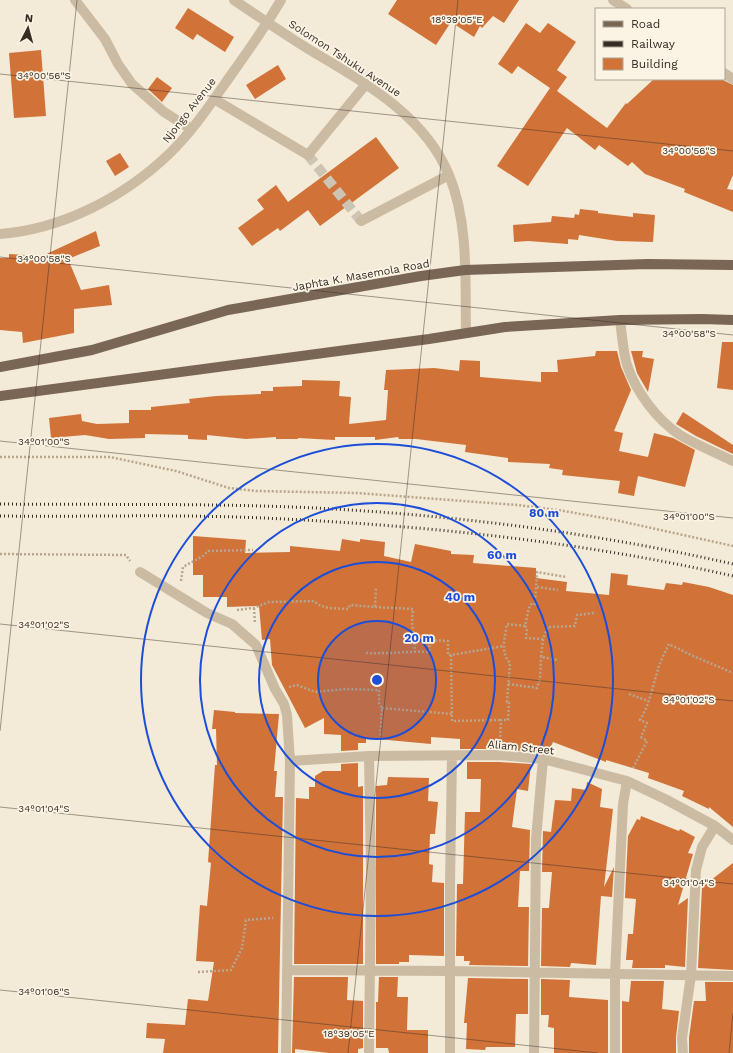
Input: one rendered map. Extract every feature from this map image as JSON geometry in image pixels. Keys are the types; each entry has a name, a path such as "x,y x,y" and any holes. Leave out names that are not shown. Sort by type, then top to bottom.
{"main road":[{"name":"Japhta K. Masemola Road","path":"0,367 92,350 228,310 413,277 465,270 648,264 733,265"},
{"path":"0,396 505,327 620,320 733,320"}],"street":[{"path":"75,0 105,39 118,64 132,84 164,112 191,129"},
{"name":"Solomon Tshuku Avenue","path":"234,0 366,84 391,102 423,133 436,151 449,175 459,217 465,270 466,333"},
{"name":"Njongo Avenue","path":"0,234 40,226 73,217 108,200 138,179 169,154 214,99 268,23 281,0"},
{"path":"613,0 625,8"},
{"path":"214,99 308,155 366,84"},
{"path":"362,221 449,175"},
{"path":"620,320 628,367 642,395 654,412 681,436 733,461"},
{"path":"140,572 207,612 232,624 256,645 275,689 284,704 287,715 290,761 286,1053"},
{"name":"Aliam Street","path":"290,761 369,756 499,755 543,759 627,781 665,798 715,826 733,840"},
{"path":"369,756 371,871 369,1053"},
{"path":"450,1053 452,756"},
{"path":"534,1053 536,973 534,898 536,839 543,759"},
{"path":"615,1053 615,974 622,804 627,781"},
{"path":"683,1053 682,1038 691,975 698,857 702,847 715,826"},
{"path":"287,970 733,976"}],"path":[{"path":"0,457 110,457 158,467 222,486 242,490 357,493 551,509 615,520 733,546"},
{"path":"179,595 183,567 203,556 208,551 253,550"},
{"path":"0,554 126,555"},
{"path":"544,639 526,638 527,628 525,626 529,608 532,604 535,604 537,572 566,577"},
{"path":"375,607 376,587"},
{"path":"537,587 558,590"},
{"path":"207,612 254,608 269,602 296,600 314,601 319,606 348,609 350,604 413,609 412,622 415,652"},
{"path":"508,684 538,688 541,657 548,627 575,626 577,615 594,613"},
{"path":"366,653 393,654 430,652 430,640 448,641 448,655 451,655 452,721 508,720 508,684 510,663 505,657 504,646 507,624 525,626"},
{"path":"627,781 647,741 641,737 647,723 640,720 669,644 690,655 733,673"},
{"path":"451,655 479,652 504,646"},
{"path":"541,657 558,660"},
{"path":"275,689 297,685 315,692 346,689 379,690 379,703 382,708 381,740 369,756"},
{"path":"629,694 648,701"},
{"path":"382,708 452,714"},
{"path":"499,755 501,720"},
{"path":"198,972 231,970 242,948 246,920 288,917"}],"building":[{"path":"397,0 519,0 504,23 493,16 482,28 480,26 474,37 451,22 436,45 388,14"},
{"path":"188,8 234,37 225,52 197,34 193,40 175,28"},
{"path":"526,23 540,33 548,23 576,42 557,70 567,77 557,91 607,128 626,103 627,104 653,80 723,80 733,85 733,175 727,189 733,190 733,212 684,192 685,189 645,174 632,162 628,166 599,145 595,150 567,128 528,186 497,166 550,88 518,66 512,74 498,64"},
{"path":"41,50 46,116 14,118 9,53"},
{"path":"278,65 286,79 255,99 246,85"},
{"path":"157,77 172,88 162,102 148,89"},
{"path":"376,137 399,168 320,226 308,210 280,231 278,228 252,246 238,228 264,209 257,200 276,185 288,202"},
{"path":"120,153 129,167 115,176 106,161"},
{"path":"580,209 598,211 598,213 633,217 633,213 655,215 653,242 617,241 579,235 578,240 568,239 568,244 528,241 514,242 513,225 551,222 552,216 574,218 575,214 579,215"},
{"path":"96,231 100,246 68,259 81,290 109,285 112,305 74,309 74,333 23,343 22,332 0,330 0,258 9,258 9,254 42,256"},
{"path":"722,342 733,342 733,390 717,388"},
{"path":"596,351 617,351 621,367 631,390 614,431 623,433 619,451 648,457 654,433 673,438 695,450 685,487 638,476 634,496 618,493 620,481 562,475 563,470 549,468 550,464 508,462 508,458 465,452 466,445 416,439 399,439 398,437 375,440 375,437 335,437 335,440 298,438 276,439 276,437 246,439 207,435 207,440 188,439 188,435 145,434 145,438 109,439 85,435 51,438 49,418 81,414 82,421 97,424 129,423 129,410 151,410 151,407 190,403 189,399 261,394 261,391 273,391 273,387 302,386 302,380 340,381 339,396 351,397 349,424 386,420 388,390 384,390 386,370 434,368 459,371 460,360 480,361 480,377 541,382 541,372 558,372 557,360 595,356"},
{"path":"631,351 643,351 642,357 654,359 648,392 637,373"},
{"path":"683,412 733,445 733,454 696,436 676,424"},
{"path":"193,536 246,540 245,553 290,552 290,546 340,551 342,539 360,542 360,539 385,542 384,556 411,562 415,544 451,551 451,554 474,555 473,563 536,568 536,578 567,582 566,591 609,595 611,573 628,575 627,585 664,590 666,583 682,585 683,582 709,587 733,595 733,827 709,807 709,809 682,796 684,791 648,778 649,773 606,760 606,762 553,742 548,753 500,749 460,749 460,739 431,737 431,744 366,738 366,743 358,743 358,750 341,751 341,735 324,734 324,718 305,728 272,665 270,639 262,640 259,606 227,607 227,597 203,597 203,575 193,575"},
{"path":"214,710 235,713 279,714 274,771 277,771 275,797 283,797 278,1053 163,1053 165,1039 146,1038 147,1023 185,1025 188,999 208,1001 214,962 196,961 200,905 207,906 211,863 208,862 215,765 217,765 216,729 212,729"},
{"path":"467,762 531,764 528,791 517,789 512,827 530,830 529,871 520,871 518,907 529,907 528,966 469,965 470,961 464,961 464,956 456,956 457,884 463,884 465,812 480,812 481,779 467,779"},
{"path":"358,763 358,787 363,786 363,964 294,964 296,798 309,799 309,787 315,787 315,776 323,771 341,771 341,764"},
{"path":"388,777 429,778 428,801 438,802 435,834 430,834 429,864 433,865 432,882 444,883 444,956 409,955 409,962 399,962 399,964 376,964 376,786 387,785"},
{"path":"587,782 602,789 600,807 613,809 604,887 614,867 612,897 601,896 596,965 571,963 570,967 541,966 542,908 549,908 552,872 542,872 543,831 551,832 555,800 571,801 572,788 586,790"},
{"path":"641,816 679,831 680,829 695,837 688,853 693,854 678,905 688,898 685,967 665,965 665,968 632,968 633,960 626,960 628,934 633,934 636,899 625,898 628,836 637,819 640,820"},
{"path":"733,863 733,970 698,968 702,887"},
{"path":"294,977 348,977 347,1000 363,1001 363,1048 358,1049 358,1053 329,1053 295,1049 295,1053 292,1053"},
{"path":"379,977 398,977 397,997 408,997 407,1030 428,1030 428,1053 389,1053 388,1048 376,1048 376,1002 378,1002"},
{"path":"468,978 528,979 528,1014 516,1014 515,1047 486,1047 485,1050 466,1049 467,1023 464,1023"},
{"path":"541,979 570,980 569,997 608,1000 608,1053 554,1053 554,1028 548,1027 549,1015 541,1015"},
{"path":"631,981 664,981 662,1009 679,1011 676,1053 622,1053 622,1001 629,1002"},
{"path":"705,982 733,982 733,1053 689,1053 689,1038 694,1001 706,1001"}],"tunnel":[{"path":"308,155 361,221"}],"railway":[{"path":"0,504 276,506 420,515 525,527 630,543 733,564"},
{"path":"0,516 230,517 381,525 500,536 558,544 617,553 733,576"}]}
